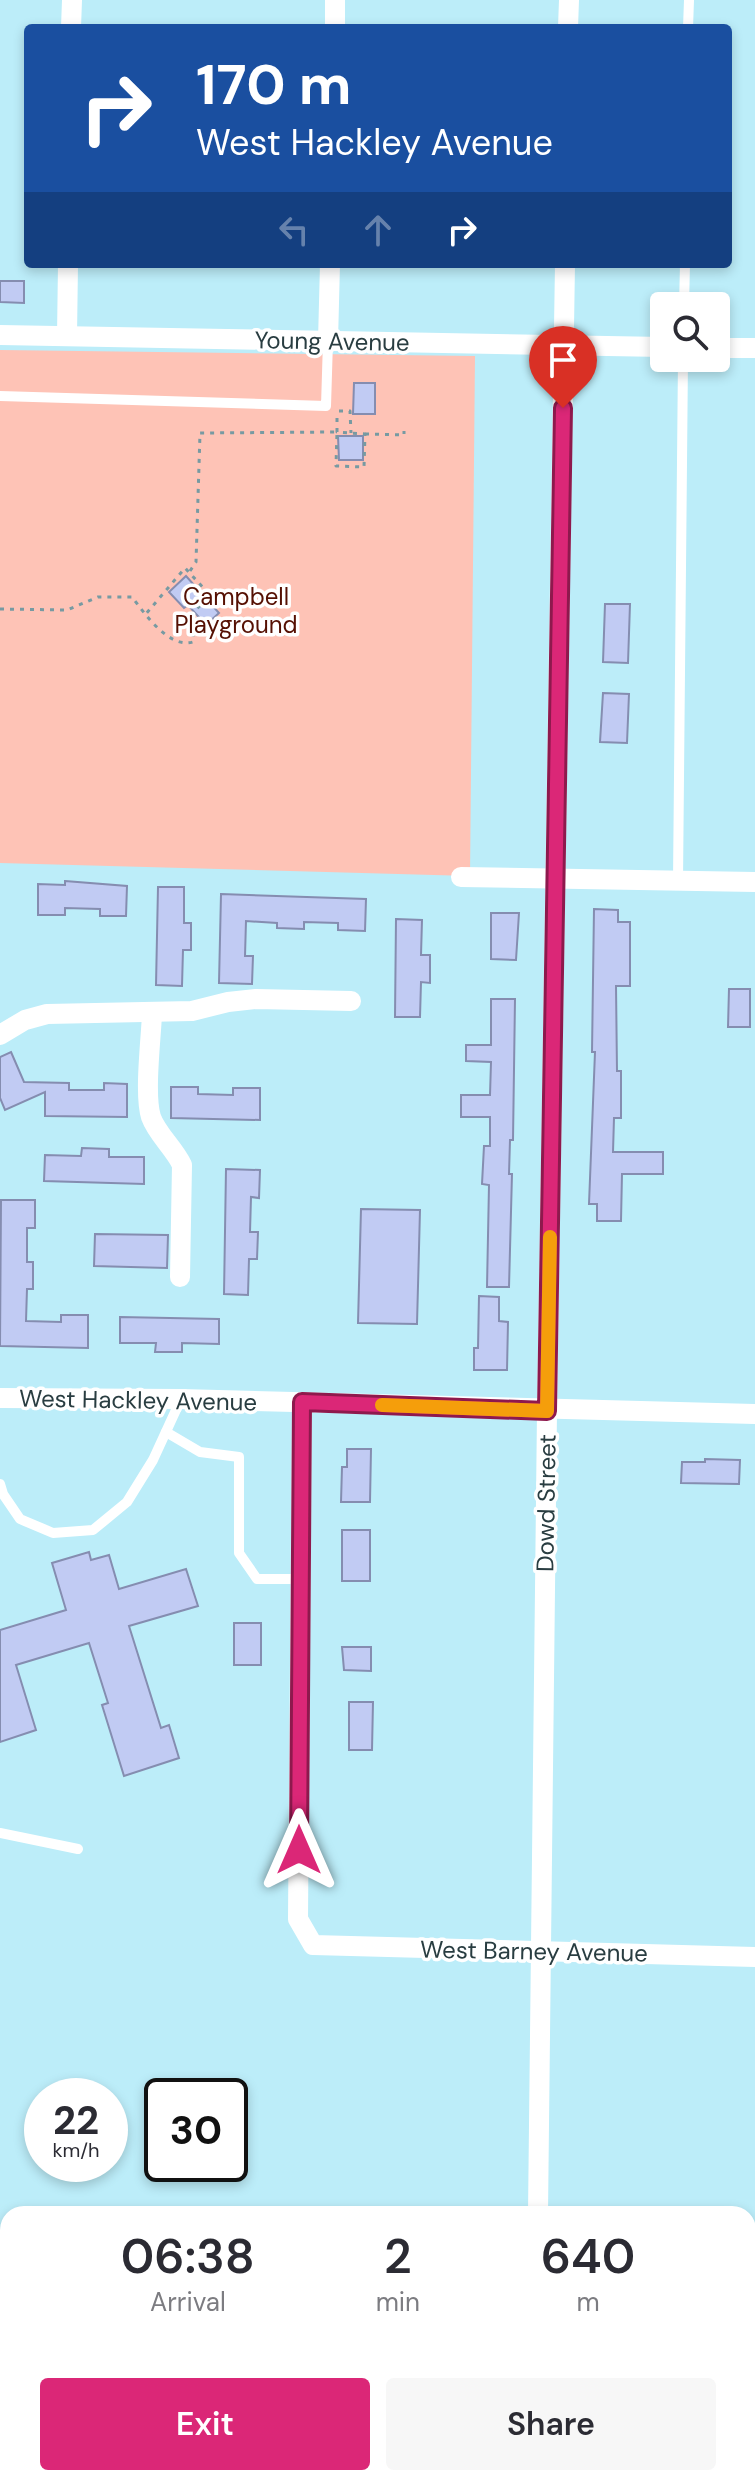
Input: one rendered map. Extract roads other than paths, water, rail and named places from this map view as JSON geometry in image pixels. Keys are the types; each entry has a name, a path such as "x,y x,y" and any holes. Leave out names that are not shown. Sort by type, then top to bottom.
{"street":[{"path":"71,24 72,0"},
{"path":"335,0 335,24"},
{"path":"568,24 569,0"},
{"path":"67,336 68,268"},
{"path":"328,341 330,268"},
{"name":"Dowd Street","path":"538,2206 565,268"},
{"name":"Young Avenue","path":"0,335 650,347"},
{"path":"730,348 755,348"},
{"path":"461,877 755,882"},
{"path":"0,1022 80,1012 152,1014 192,1011 256,999 351,1001"},
{"path":"152,1014 151,1117 182,1165 180,1277"},
{"path":"0,1035 25,1020"},
{"name":"West Hackley Avenue","path":"0,1398 181,1399 547,1411 755,1414"},
{"path":"301,1579 302,1402"},
{"name":"West Barney Avenue","path":"301,1579 298,1919 313,1945 755,1957"}],"lane":[{"path":"688,24 689,0"},
{"path":"684,292 685,268"},
{"path":"0,396 326,406 328,341"},
{"path":"678,881 683,372"},
{"path":"0,1484 20,1519 53,1533 93,1530 127,1502 153,1460 181,1399"},
{"path":"166,1432 200,1452 239,1457 239,1553 257,1579 301,1579"},
{"path":"0,1833 78,1849"}],"park label":[{"name":"Campbell Playground","path":"236,610"}]}
